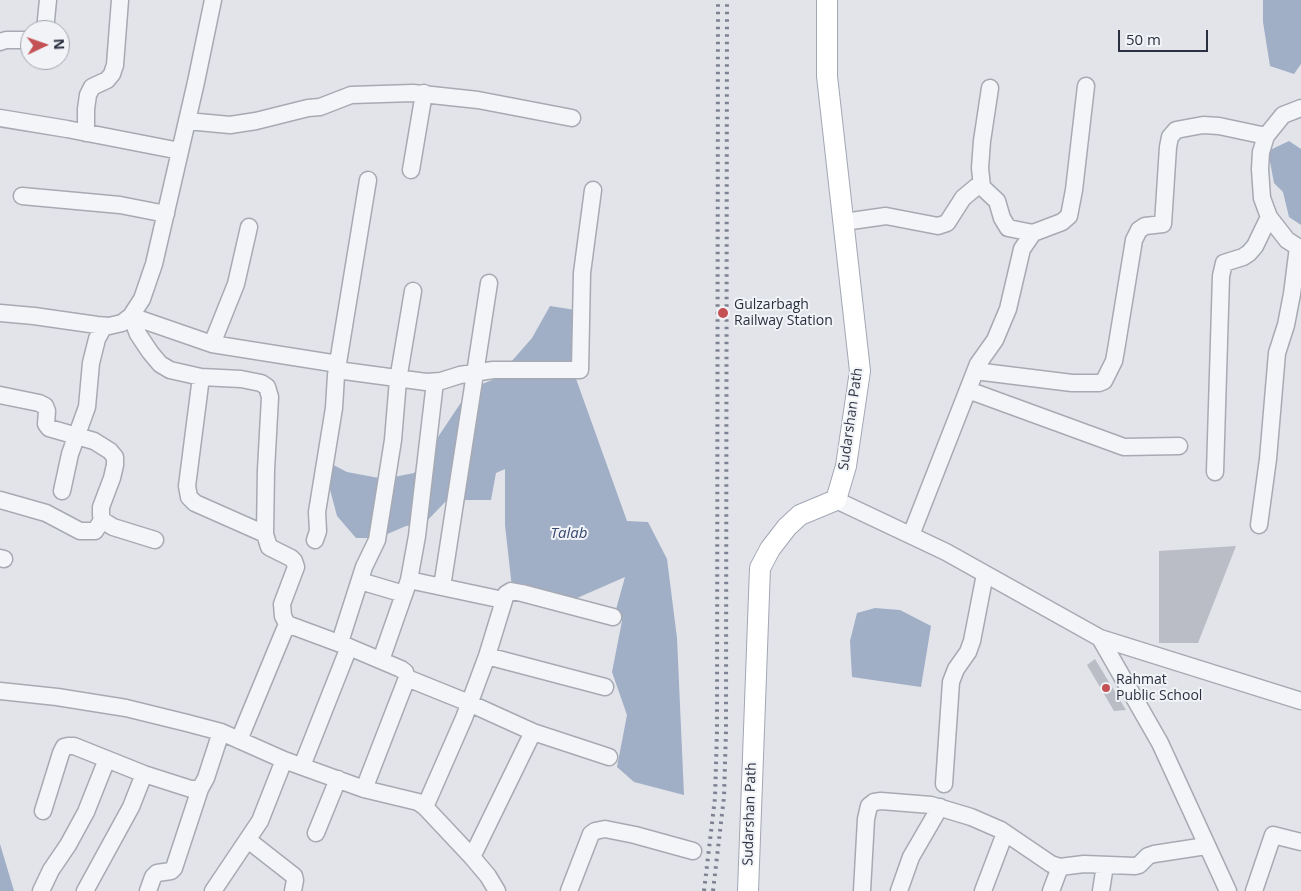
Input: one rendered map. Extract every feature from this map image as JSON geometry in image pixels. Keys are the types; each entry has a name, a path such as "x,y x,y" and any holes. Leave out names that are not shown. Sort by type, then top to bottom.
{"main road":[{"name":"Sudarshan Path","path":"748,891 760,568 770,549 787,527 800,515 836,500 846,466 860,371 827,76 827,0"}],"street":[{"path":"47,20 48,0"},
{"path":"86,132 88,95 92,87 107,80 112,74 115,65 120,0"},
{"path":"0,313 104,326 122,322 131,316 142,298 154,264 213,0"},
{"path":"0,42 20,40"},
{"path":"990,88 982,141 981,183 985,192 997,201 1002,218 1008,228 1033,232 1062,222 1069,216 1074,190 1086,86"},
{"path":"187,121 230,125 256,121 308,108 320,108 351,95 424,94 478,100 572,118"},
{"path":"411,170 424,94"},
{"path":"1259,526 1268,459 1277,353 1292,294 1299,248 1287,240 1269,217 1262,198 1261,152 1266,136 1283,116 1301,108"},
{"path":"0,118 86,132 180,151"},
{"path":"975,371 1072,383 1099,384 1104,381 1114,361 1134,240 1139,230 1145,226 1163,224 1170,137 1176,130 1203,125 1219,126 1266,136"},
{"path":"315,540 318,531 317,512 334,408 337,367 368,180"},
{"path":"844,222 886,216 938,226 947,223 963,198 981,183"},
{"path":"131,316 212,344 398,380 435,382 460,375 493,370 580,370 582,273 593,190"},
{"path":"22,196 120,205 166,214"},
{"path":"1215,472 1221,276 1224,263 1249,253 1255,246 1269,217"},
{"path":"212,344 236,284 249,227"},
{"path":"911,535 975,371 985,352 995,340 1002,325 1012,294 1022,249 1033,232"},
{"path":"442,587 490,282"},
{"path":"302,766 345,645 364,567 377,540 393,440 398,380 413,291"},
{"path":"131,316 138,334 150,352 160,364 170,370 201,378 241,379 261,383 267,387 270,397 265,534 269,547 294,561 296,567 282,604 283,616 287,624 381,660 401,669 408,678 470,703 533,732 609,757"},
{"path":"62,491 66,471 87,407 94,350 104,326"},
{"path":"201,378 187,486 189,497 195,503 265,534"},
{"path":"381,660 407,587 416,536 435,382"},
{"path":"968,390 1124,447 1179,446"},
{"path":"0,395 45,406 47,411 46,424 49,428 94,441 115,457 112,478 101,507 102,520 95,531 80,531 46,513 0,500"},
{"path":"836,500 946,552 1100,638 1301,701"},
{"path":"102,520 113,527 155,540"},
{"path":"944,784 951,682 956,669 968,652 972,640 985,574"},
{"path":"360,581 407,587 442,587 503,600"},
{"path":"425,807 470,703 506,594 511,591 522,593 613,617"},
{"path":"239,740 287,624"},
{"path":"1100,638 1160,743 1228,891"},
{"path":"487,656 605,687"},
{"path":"364,789 408,678"},
{"path":"0,691 57,697 126,708 221,732 284,760 364,789 409,799 425,807 472,857 488,876 497,891"},
{"path":"148,891 153,877 157,873 171,871 174,868 221,732"},
{"path":"472,857 533,732"},
{"path":"43,811 61,753 64,747 68,746 74,746 144,774 190,789 200,789"},
{"path":"41,891 51,870 68,845 86,812 107,759"},
{"path":"213,891 260,821 284,760"},
{"path":"85,891 131,808 144,774"},
{"path":"316,833 338,779"},
{"path":"862,891 866,819 869,806 874,802 931,805 971,817 1005,833 1051,864 1060,866 1084,864 1135,866 1139,865 1148,856 1154,854 1206,846"},
{"path":"899,891 911,857 940,807"},
{"path":"569,891 591,834 595,830 635,835 693,851"},
{"path":"983,891 1005,833"},
{"path":"1254,891 1273,835 1301,842"},
{"path":"248,840 292,873 296,880 297,890"},
{"path":"1101,891 1105,865"},
{"path":"1052,891 1060,866"}],"water":[{"path":"1263,0 1301,0 1301,64 1294,74 1270,66 1263,22"},
{"path":"1289,141 1301,149 1301,225 1289,217 1283,192 1274,183 1268,151"},
{"name":"Talab","path":"550,306 582,311 574,358 570,362 627,521 648,522 667,559 677,638 684,795 634,782 617,767 627,715 612,672 622,621 615,613 625,577 568,602 512,588 505,525 505,469 496,473 491,500 447,500 424,524 406,526 378,538 356,538 337,516 322,459 347,472 384,479 414,473 470,389 497,378 532,338"},
{"path":"875,608 900,610 931,626 921,687 852,677 850,641 857,613"},
{"path":"0,844 14,891 0,891"}],"building":[{"path":"1236,546 1198,643 1159,643 1159,551"},
{"name":"Rahmat Public School","path":"1095,659 1126,710 1114,711 1087,665"}],"railway":[{"path":"704,891 715,798 717,731 718,0"},
{"path":"713,891 724,797 726,731 727,0"}],"place":[{"name":"Gulzarbagh Railway Station","path":"723,313"},
{"name":"Rahmat Public School","path":"1106,688"}]}
